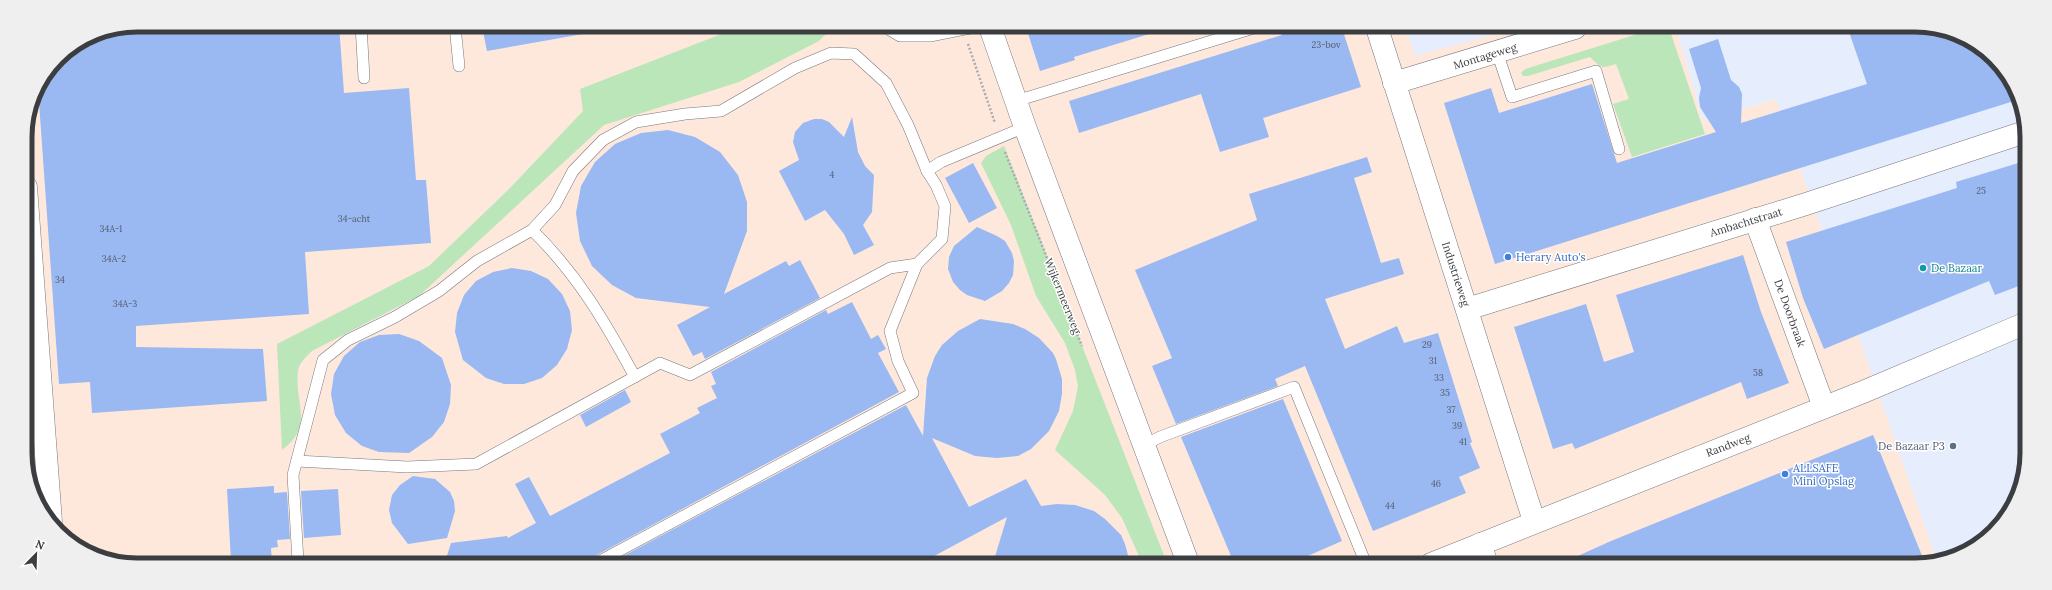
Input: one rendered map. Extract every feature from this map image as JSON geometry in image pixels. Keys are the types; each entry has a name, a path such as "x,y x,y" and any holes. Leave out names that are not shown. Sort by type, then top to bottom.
{"street":[{"name":"Wijkermeerweg","path":"992,32 1025,127 1186,558"},
{"name":"Industrieweg","path":"1378,32 1534,522"},
{"name":"Montageweg","path":"1394,83 1562,32"},
{"name":"Ambachtstraat","path":"1467,309 1755,219 2020,134"},
{"name":"De Doorbraak","path":"1755,219 1824,408"},
{"path":"32,267 50,511"},
{"name":"Randweg","path":"1446,558 1824,408 2020,326"},
{"path":"1480,544 1485,558"}],"lane":[{"path":"361,32 364,78"},
{"path":"456,32 459,66"},
{"path":"893,32 900,36 928,32"},
{"path":"1016,101 1241,32"},
{"path":"1497,52 1512,97 1596,71 1620,149"},
{"path":"298,558 294,475 323,360 348,340 395,317 439,291 477,262 532,230 555,205 573,170 603,140 636,122 685,114 721,111 795,68 832,53 854,54 886,83 908,125 927,171 936,185 945,206 942,239 917,264 890,331 898,362 913,393 605,558"},
{"path":"927,171 941,162 1025,127"},
{"path":"532,230 556,254 601,315 635,377"},
{"path":"297,461 407,467 476,464 660,363 690,375 890,268 917,264"},
{"path":"1144,445 1160,437 1294,387 1364,558"}],"path":[{"name":"Wijkermeerweg","path":"964,32 1000,137 1084,350"}],"shaded area":[{"path":"1393,32 1510,32 1402,63"},
{"path":"1407,32 1415,56 1502,32 1677,32 1703,121 1776,99 1935,556 1922,558 137,558 123,557 97,550 73,536 58,522 50,511 43,499 34,473 32,460 33,123 40,97 46,85 54,73 68,58 85,46 97,40 123,33"},
{"name":"De Bazaar","path":"1677,32 1929,33 1955,40 1979,54 1998,73 2006,85 2012,97 2020,130 2019,467 2012,493 1998,517 1979,536 1967,544 1955,550 1927,557 1775,99 1703,121"}],"green space":[{"path":"727,32 828,32 819,41 739,82 604,125 419,296 312,351 307,356 301,363 298,371 301,423 298,432 292,441 282,450 277,344 429,266 509,189 583,111 580,89"},
{"path":"1644,32 1670,32 1705,134 1632,157 1613,104 1629,99 1616,64 1603,67 1590,57 1528,76 1523,76 1521,73 1525,69"},
{"path":"1004,146 1165,558 1140,558 1122,518 1105,495 1055,450 1073,411 1078,386 1075,370 1065,343 1036,296 1011,225 981,163 986,156"}],"building":[{"path":"340,32 344,93 409,88 416,180 426,180 431,243 305,252 309,314 136,326 136,347 263,349 267,401 92,413 90,382 59,384 39,101 46,85 54,73 68,58 85,46 97,40 123,33"},
{"path":"483,32 583,32 583,34 487,51"},
{"path":"1028,32 1156,32 1074,57 1075,60 1040,71"},
{"path":"1281,32 1343,32 1361,87 1263,118 1269,137 1220,152 1201,94 1079,133 1069,101 1282,35"},
{"path":"1849,32 1929,33 1955,40 1979,54 1998,73 2006,85 2013,101 1495,264 1444,103 1491,88 1499,113 1592,84 1617,163 1716,132 1700,107 1699,98 1701,88 1689,49 1718,39 1731,80 1739,87 1742,94 1741,123 1867,84"},
{"path":"852,117 858,152 865,166 874,175 872,212 863,225 874,245 854,255 844,234 825,210 805,221 779,171 799,160 793,142 795,132 803,123 814,119 822,119 829,122 844,137"},
{"path":"668,130 695,137 720,152 738,175 747,202 747,231 724,294 786,261 789,266 800,260 820,298 705,359 702,352 693,356 677,325 710,307 636,298 612,285 592,266 580,241 576,213 581,186 595,162 615,144 641,133"},
{"path":"1367,157 1372,172 1354,178 1381,263 1399,258 1404,274 1325,299 1345,349 1397,326 1404,343 1438,333 1472,442 1470,443 1480,468 1459,477 1466,493 1373,531 1305,366 1275,379 1278,386 1176,424 1152,366 1172,358 1135,270 1257,220 1249,194"},
{"path":"973,163 997,208 969,223 945,178"},
{"path":"2020,163 2020,286 1995,295 1989,281 1824,349 1803,298 1786,242 1957,188 1956,182"},
{"path":"977,227 1005,241 1012,253 1014,261 1013,275 1009,283 1002,291 985,301 967,295 960,290 953,282 948,269 949,257 954,246"},
{"path":"1743,255 1761,312 1789,383 1747,399 1741,382 1575,449 1572,443 1553,449 1514,327 1586,304 1604,362 1634,352 1616,295"},
{"path":"512,268 531,271 548,279 562,294 570,311 572,330 567,349 557,365 542,378 524,384 504,384 486,378 463,360 455,332 457,313 464,295 476,281 493,272"},
{"path":"852,302 871,339 878,335 886,349 878,353 899,392 594,558 446,558 451,543 507,536 508,538 536,523 515,484 529,477 550,516 670,453 660,434 700,413 697,408 717,398 711,386 716,384 711,372 826,310 828,314"},
{"path":"980,319 1013,324 1025,329 1039,338 1053,353 1062,379 1062,394 1059,411 1049,431 1031,449 1018,456 997,458 975,456 932,438 969,507 1026,479 1041,506 1057,504 1075,505 1094,511 1105,519 1121,535 1129,558 995,558 1007,517 930,558 619,558 906,405 923,436 927,378 935,356 942,345 958,331"},
{"path":"399,334 419,341 442,358 451,385 450,404 444,422 432,437 409,453 379,452 362,446 346,433 335,415 331,394 334,374 344,356 360,342 379,335"},
{"path":"625,390 631,402 586,427 580,415"},
{"path":"1283,399 1342,541 1303,558 1232,558 1181,437"},
{"path":"1873,435 1923,558 1573,558 1611,541"},
{"path":"413,476 435,479 450,492 454,501 455,511 447,538 408,544 392,523 389,510 392,495 400,485"},
{"path":"274,486 274,493 287,492 290,539 277,540 278,547 271,548 272,558 231,558 227,489"},
{"path":"338,489 341,535 304,538 301,491"}],"place":[{"name":"Herary Auto's","path":"1508,257"},
{"name":"De Bazaar","path":"1923,268"},
{"name":"De Bazaar P3","path":"1953,446"},
{"name":"ALLSAFE Mini Opslag","path":"1785,474"}]}
